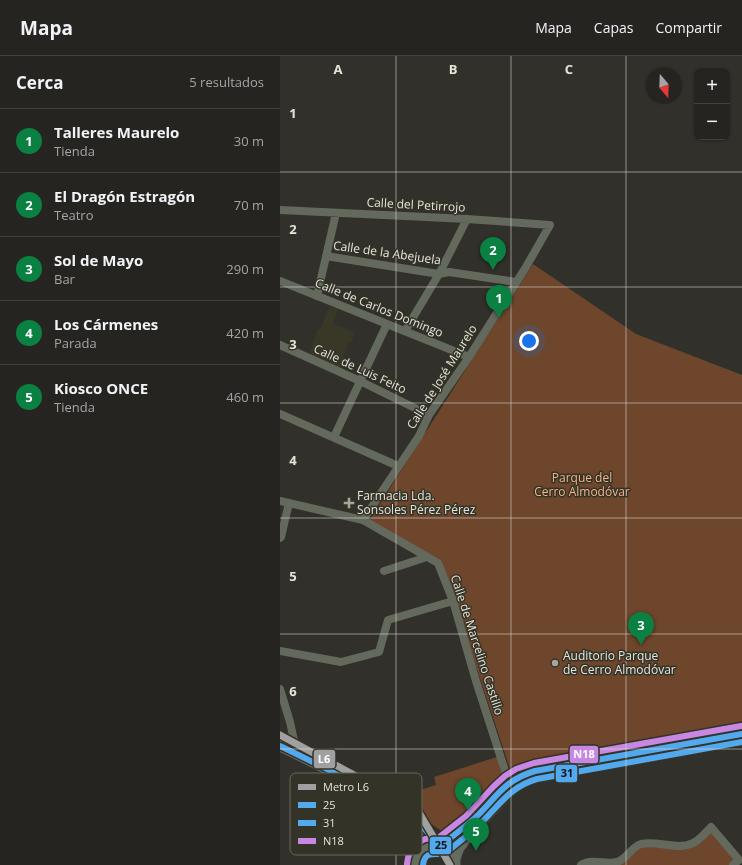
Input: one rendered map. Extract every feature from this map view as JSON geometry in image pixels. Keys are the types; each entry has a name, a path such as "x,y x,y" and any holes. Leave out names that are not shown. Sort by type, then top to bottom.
{"main road":[{"path":"280,746 336,773"},
{"path":"422,826 442,846 453,854 456,863"},
{"path":"422,850 433,845 442,846"}],"street":[{"name":"Calle del Petirrojo","path":"280,210 467,219 550,225"},
{"path":"317,296 336,213"},
{"path":"405,331 439,274 467,219"},
{"name":"Calle de José Maurelo","path":"363,520 419,436 429,415 469,357 550,225"},
{"name":"Calle de la Abejuela","path":"326,256 439,274 448,272 516,282"},
{"name":"Calle de Carlos Domingo","path":"280,281 469,357"},
{"path":"334,437 387,324"},
{"name":"Calle de Luis Feito","path":"280,345 360,381 429,415"},
{"path":"280,414 398,466"},
{"name":"Calle de Marcelino Castillo","path":"280,501 363,520 438,563 453,601 476,681 509,783"},
{"path":"280,538 288,503"},
{"path":"384,571 427,557"},
{"path":"280,651 341,662 379,652 388,620 453,601"},
{"path":"280,689 290,722 297,754"},
{"path":"442,846 472,821 509,783 524,774 742,734"},
{"path":"456,863 460,849 475,830 512,791 528,781 742,742"},
{"path":"581,865 588,862 618,862 634,848 648,843 684,846 694,843 712,827 739,860 733,865"}],"shaded area":[{"path":"329,307 338,310 333,323 355,332 351,343 349,342 340,368 309,354 318,329 320,330"}],"green space":[{"name":"Parque del Cerro Almodóvar","path":"533,264 636,334 742,375 742,729 511,772 441,560 369,521"},
{"path":"500,756 509,782 473,810 462,825 452,830 440,830 422,817 422,789 436,785 434,777"},
{"path":"711,827 739,860 733,865 581,865 618,862 639,845 685,846"}],"metro line":[{"name":"L6","path":"280,735 350,773"},
{"name":"L6","path":"422,817 450,865"}],"transit line":[{"name":"N18","path":"422,841 438,838 466,816 494,786 516,769 534,763 741,726"},
{"name":"25","path":"422,826 441,846 475,818 501,790 524,775 535,771 742,734"},
{"name":"31","path":"423,865 424,860 429,855 446,853 475,829 505,798 527,782 742,742"},
{"name":"25","path":"280,746 335,773"},
{"name":"N18","path":"407,864 409,855"}],"place":[{"name":"El Dragón Estragón","path":"493,270"},
{"name":"Talleres Maurelo","path":"499,318"},
{"name":"Farmacia Lda. Sonsoles Pérez Pérez","path":"349,503"},
{"name":"Sol de Mayo","path":"641,645"},
{"name":"Auditorio Parque de Cerro Almodóvar","path":"555,663"},
{"name":"Los Cármenes","path":"468,811"},
{"name":"Kiosco ONCE","path":"476,851"}]}
